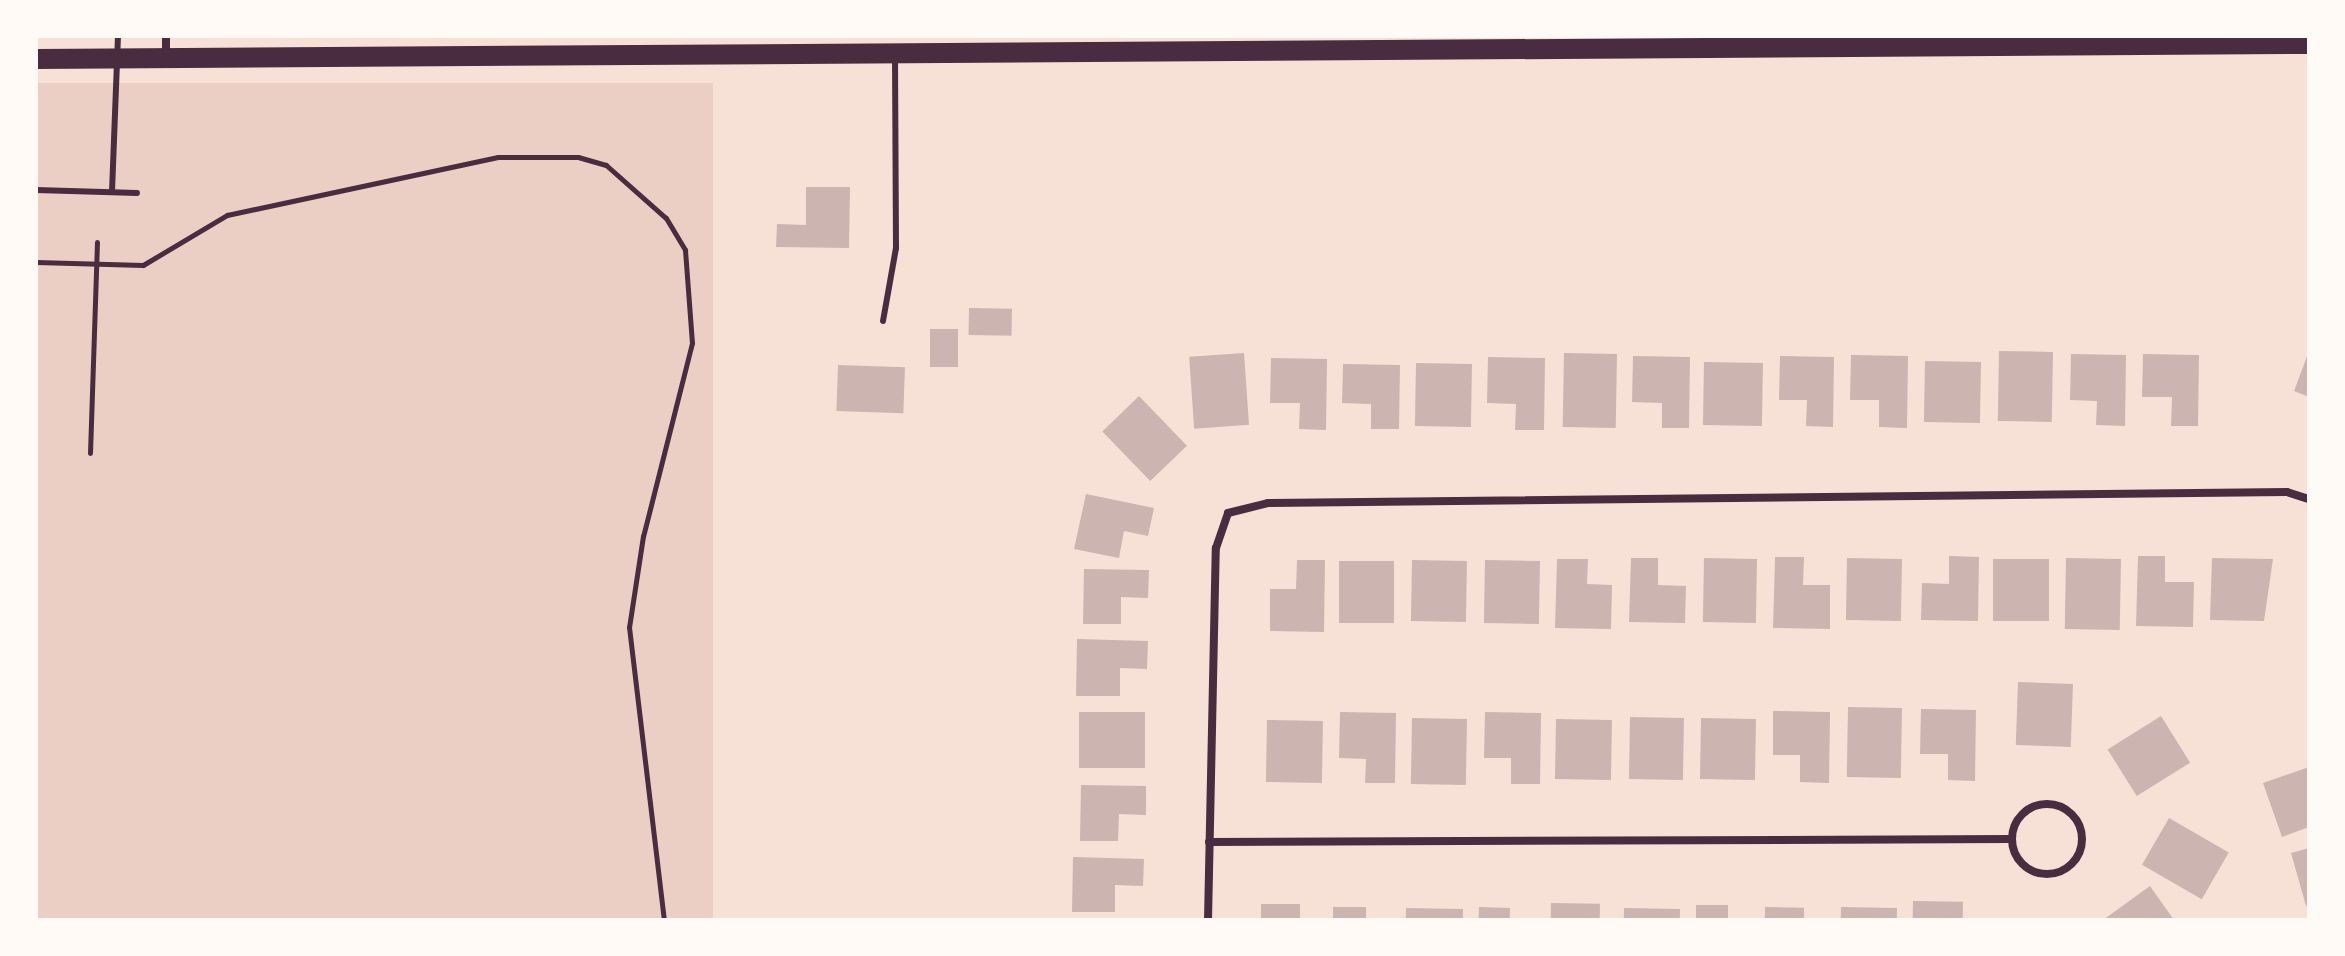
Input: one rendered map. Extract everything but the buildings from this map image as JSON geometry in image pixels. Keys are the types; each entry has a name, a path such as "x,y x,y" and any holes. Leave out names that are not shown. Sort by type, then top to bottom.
{"main road":[{"path":"36,59 118,57 166,46 680,46 895,54 1229,45 2236,41 2309,44"}],"street":[{"path":"1208,920 1216,548 1228,513 1268,503 2271,492 2309,499"},
{"path":"2047,804 2075,819 2082,840 2073,862 2052,874 2019,861 2012,839 2027,810 2047,804"},
{"path":"1209,842 2012,839"}],"lane":[{"path":"112,192 118,36"},
{"path":"883,321 896,248 895,54"},
{"path":"36,190 137,193"}],"path":[{"path":"36,262 143,265 227,215 498,157 566,156 606,165 666,218 685,250 692,343 643,536 629,627 664,920"},
{"path":"90,453 97,242"}],"shaded area":[{"path":"36,83 713,83 713,920 36,920"}]}
